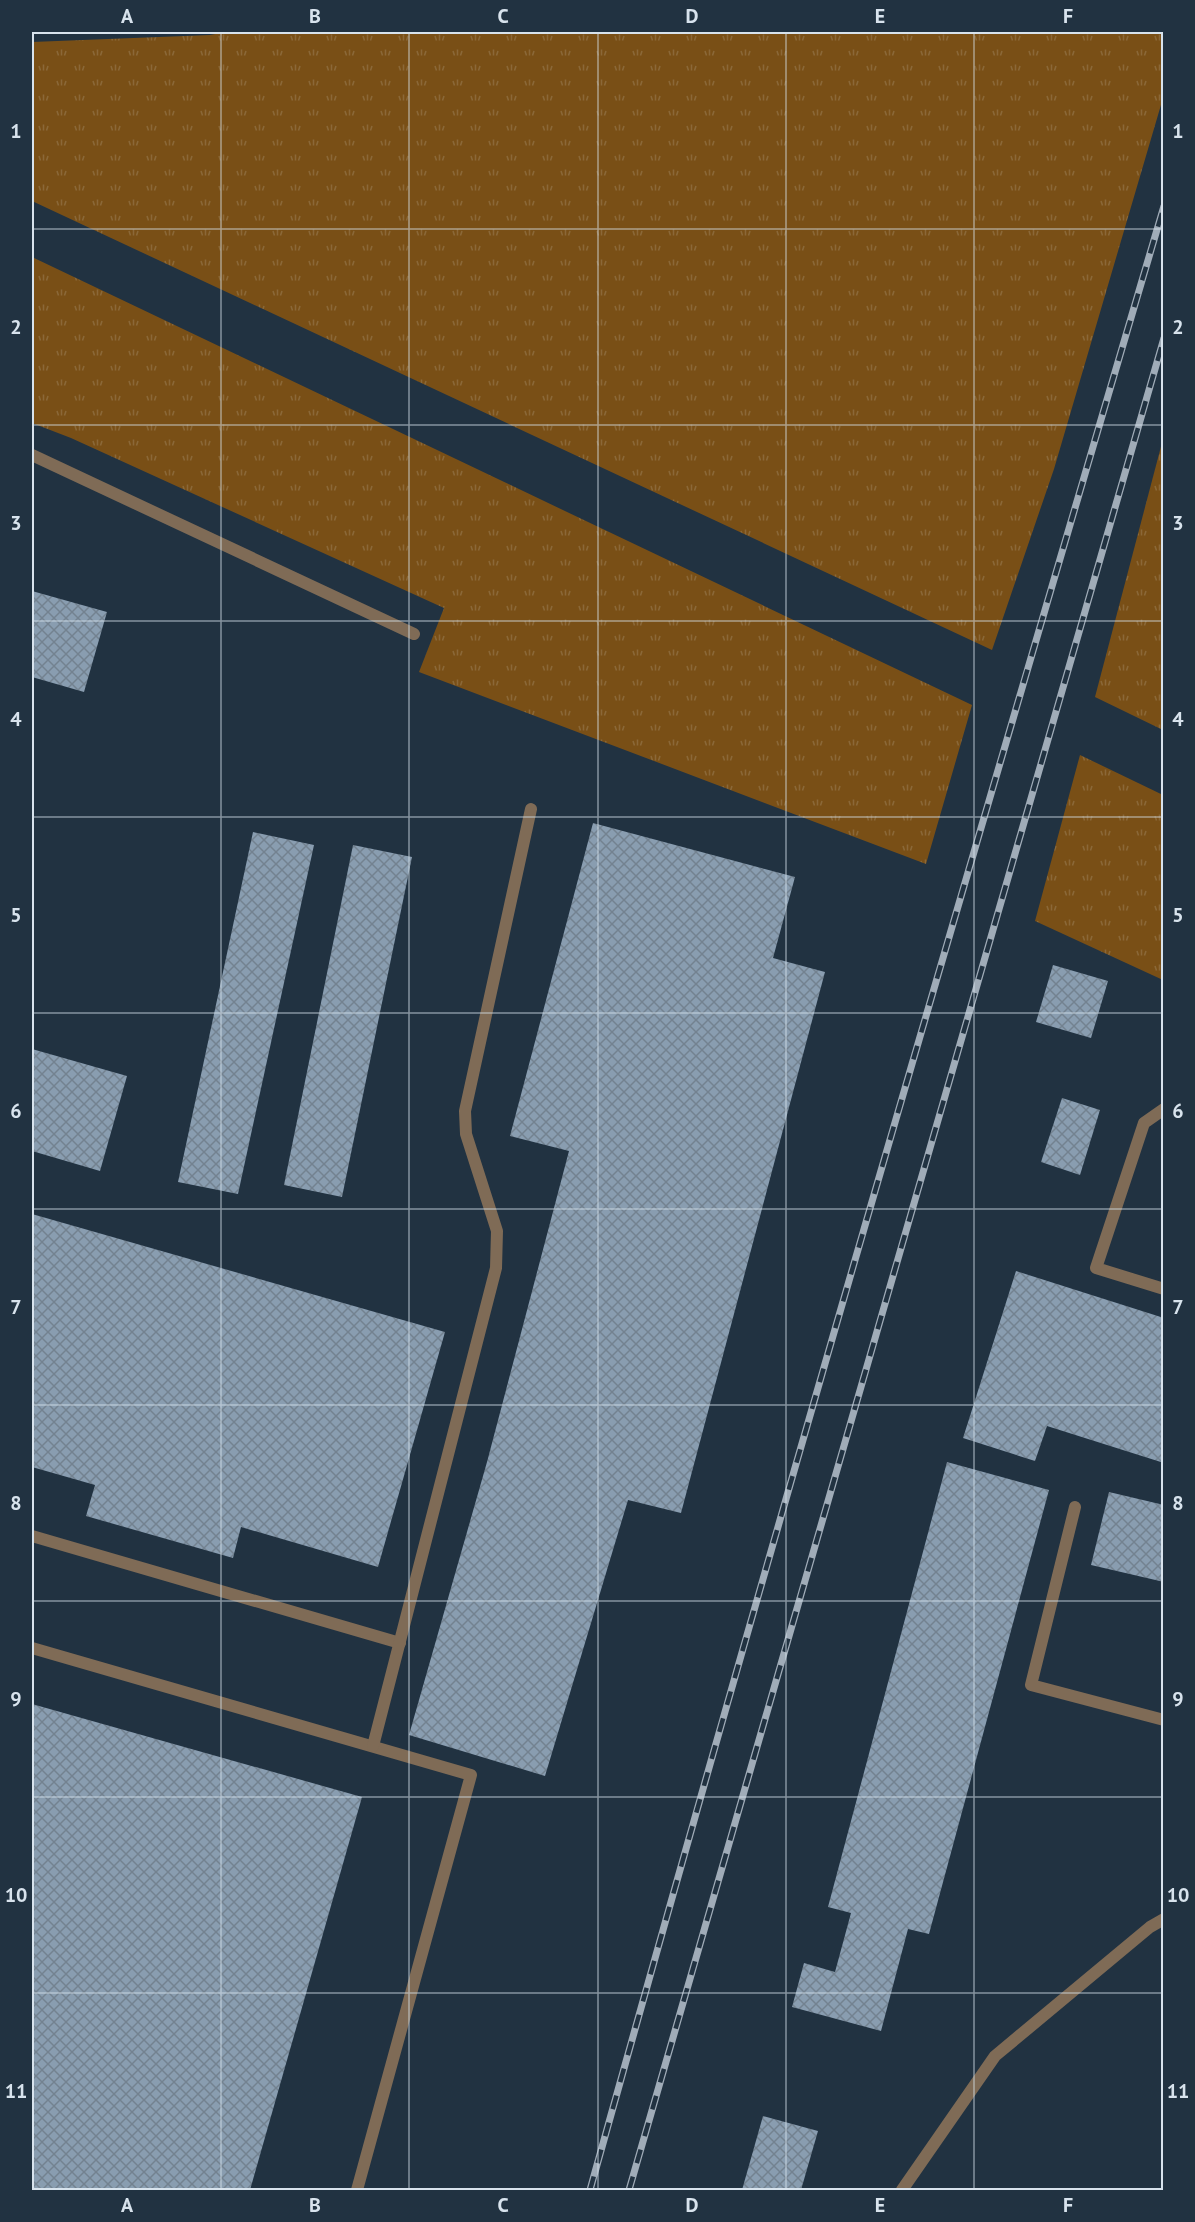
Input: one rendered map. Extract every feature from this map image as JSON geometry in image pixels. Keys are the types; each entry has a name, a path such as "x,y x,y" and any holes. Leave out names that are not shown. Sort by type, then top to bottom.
{"street":[{"path":"32,455 414,633"},
{"path":"373,1746 496,1268 497,1231 466,1134 465,1111 531,809"},
{"path":"1164,1109 1144,1123 1096,1268 1164,1288"},
{"path":"1075,1507 1031,1685 1164,1720"},
{"path":"32,1536 400,1643"},
{"path":"32,1648 471,1775 357,2190"},
{"path":"902,2190 995,2056 1150,1927 1164,1919"}],"green space":[{"path":"226,32 1163,32 1163,98 1054,469 992,650 32,201 32,42 210,35"},
{"path":"32,257 972,705 926,864 419,672 444,608 71,438 32,423"},
{"path":"1163,439 1164,730 1095,697"},
{"path":"1080,755 1163,795 1163,980 1035,921"}],"building":[{"path":"32,591 107,612 84,692 32,677"},
{"path":"593,823 795,877 773,958 825,972 681,1513 628,1500 545,1776 409,1735 487,1462 569,1151 510,1136"},
{"path":"253,832 314,845 238,1194 178,1182"},
{"path":"353,845 412,857 342,1197 284,1185"},
{"path":"1053,965 1108,981 1091,1038 1036,1022"},
{"path":"32,1049 127,1076 100,1171 32,1151"},
{"path":"1062,1098 1100,1110 1080,1175 1041,1162"},
{"path":"32,1214 445,1332 378,1567 241,1527 233,1558 86,1516 95,1485 32,1467"},
{"path":"1016,1271 1164,1318 1164,1463 1047,1426 1035,1461 963,1438"},
{"path":"947,1462 1049,1490 929,1934 908,1929 881,2031 792,2007 804,1963 835,1972 851,1913 828,1907"},
{"path":"1109,1492 1164,1505 1164,1582 1091,1565"},
{"path":"32,1704 362,1797 250,2190 32,2190"},
{"path":"763,2116 818,2131 801,2190 742,2190"}],"railway":[{"path":"590,2190 801,1445 1164,206"},
{"path":"629,2190 1164,338"}]}
